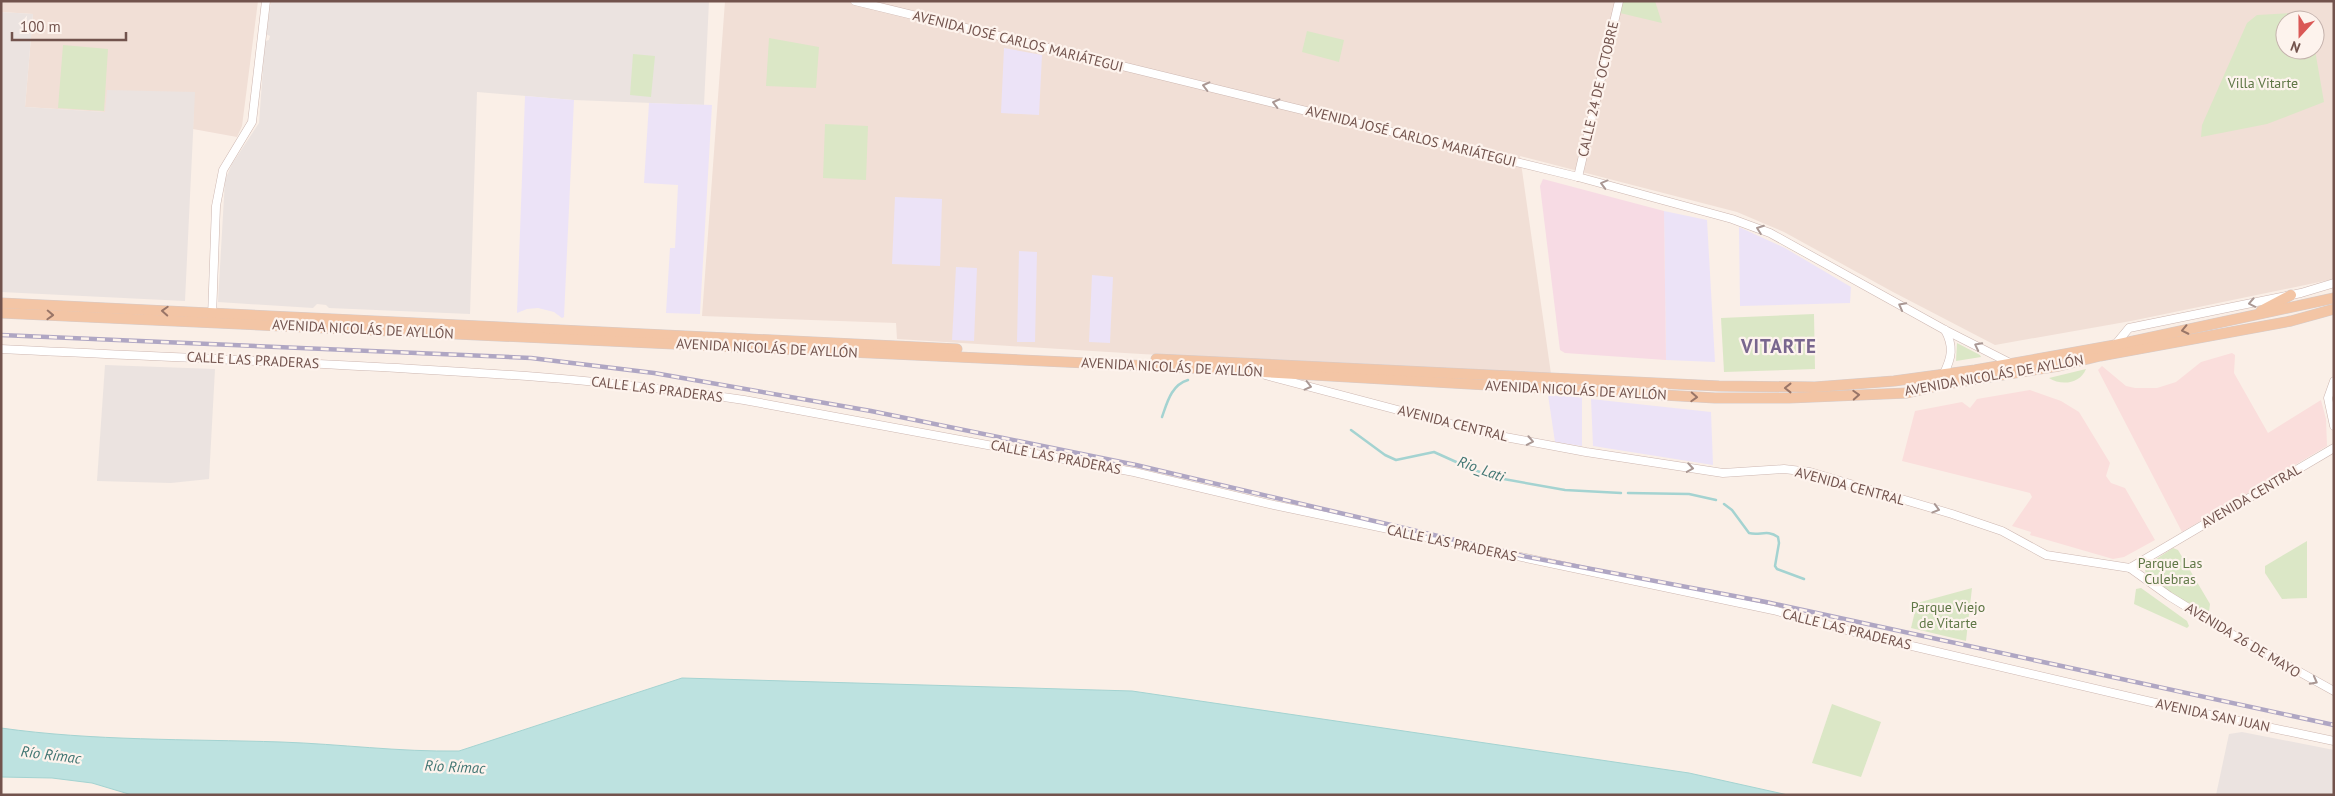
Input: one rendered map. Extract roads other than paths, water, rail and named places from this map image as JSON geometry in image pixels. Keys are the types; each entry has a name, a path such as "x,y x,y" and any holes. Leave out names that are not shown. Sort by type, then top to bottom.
{"main road":[{"path":"2250,317 2291,295"},
{"name":"AVENIDA NICOLÁS DE AYLLÓN","path":"318,323 1790,388 1845,386 1943,375 2115,345 2334,298"},
{"name":"AVENIDA NICOLÁS DE AYLLÓN","path":"1,302 318,323 1244,370 1715,398 1790,398 1907,393 1946,384 2059,366 2100,356 2291,321 2334,309"},
{"name":"AVENIDA NICOLÁS DE AYLLÓN","path":"1,313 212,317"}],"street":[{"path":"212,317 216,206 223,170 252,122 266,1"},
{"name":"AVENIDA JOSÉ CARLOS MARIÁTEGUI","path":"855,1 1578,177 1732,219 1770,233 1945,330 2010,363"},
{"name":"CALLE 24 DE OCTOBRE","path":"1578,177 1619,1"},
{"path":"2115,345 2128,328 2291,295 2334,283"},
{"path":"1943,375 1951,358 1952,348 1945,330"},
{"name":"CALLE LAS PRADERAS","path":"1,349 545,376 686,391 744,400 1134,472 1274,505 1773,610 1865,635 2092,688"},
{"name":"AVENIDA CENTRAL","path":"1244,370 1489,434 1576,450 1723,473 1784,469 1810,472 1952,514 2002,531 2046,555 2130,568 2334,448"},
{"path":"2334,381 2328,398 2334,426"},
{"name":"AVENIDA 26 DE MAYO","path":"2130,568 2169,596 2229,633 2334,691"},
{"name":"AVENIDA SAN JUAN","path":"2092,688 2334,741"}],"water":[{"name":"Río Rímac","path":"682,678 1132,691 1689,773 1788,795 132,795 92,783 52,778 1,777 1,728 70,735 141,739 281,742 459,751"}],"waterway":[{"name":"Rio_Lati","path":"1162,417 1174,390 1182,382 1188,380"},
{"name":"Rio_Lati","path":"1351,430 1385,455 1396,460 1434,452 1474,470 1498,478 1565,490 1621,493"},
{"name":"Rio_Lati","path":"1628,493 1689,494 1716,500"},
{"name":"Rio_Lati","path":"1724,504 1732,510 1749,533 1770,533 1778,537 1779,543 1775,566 1777,569 1804,579"}],"railway":[{"path":"1,335 531,358 654,373 871,411 1136,465 1523,556 1766,602 2334,725"}],"district":[{"name":"VITARTE","path":"1779,346"}],"park label":[{"name":"Villa Vitarte","path":"2263,83"},
{"name":"Parque Las Culebras","path":"2170,572"},
{"name":"Parque Viejo de Vitarte","path":"1948,616"}]}
